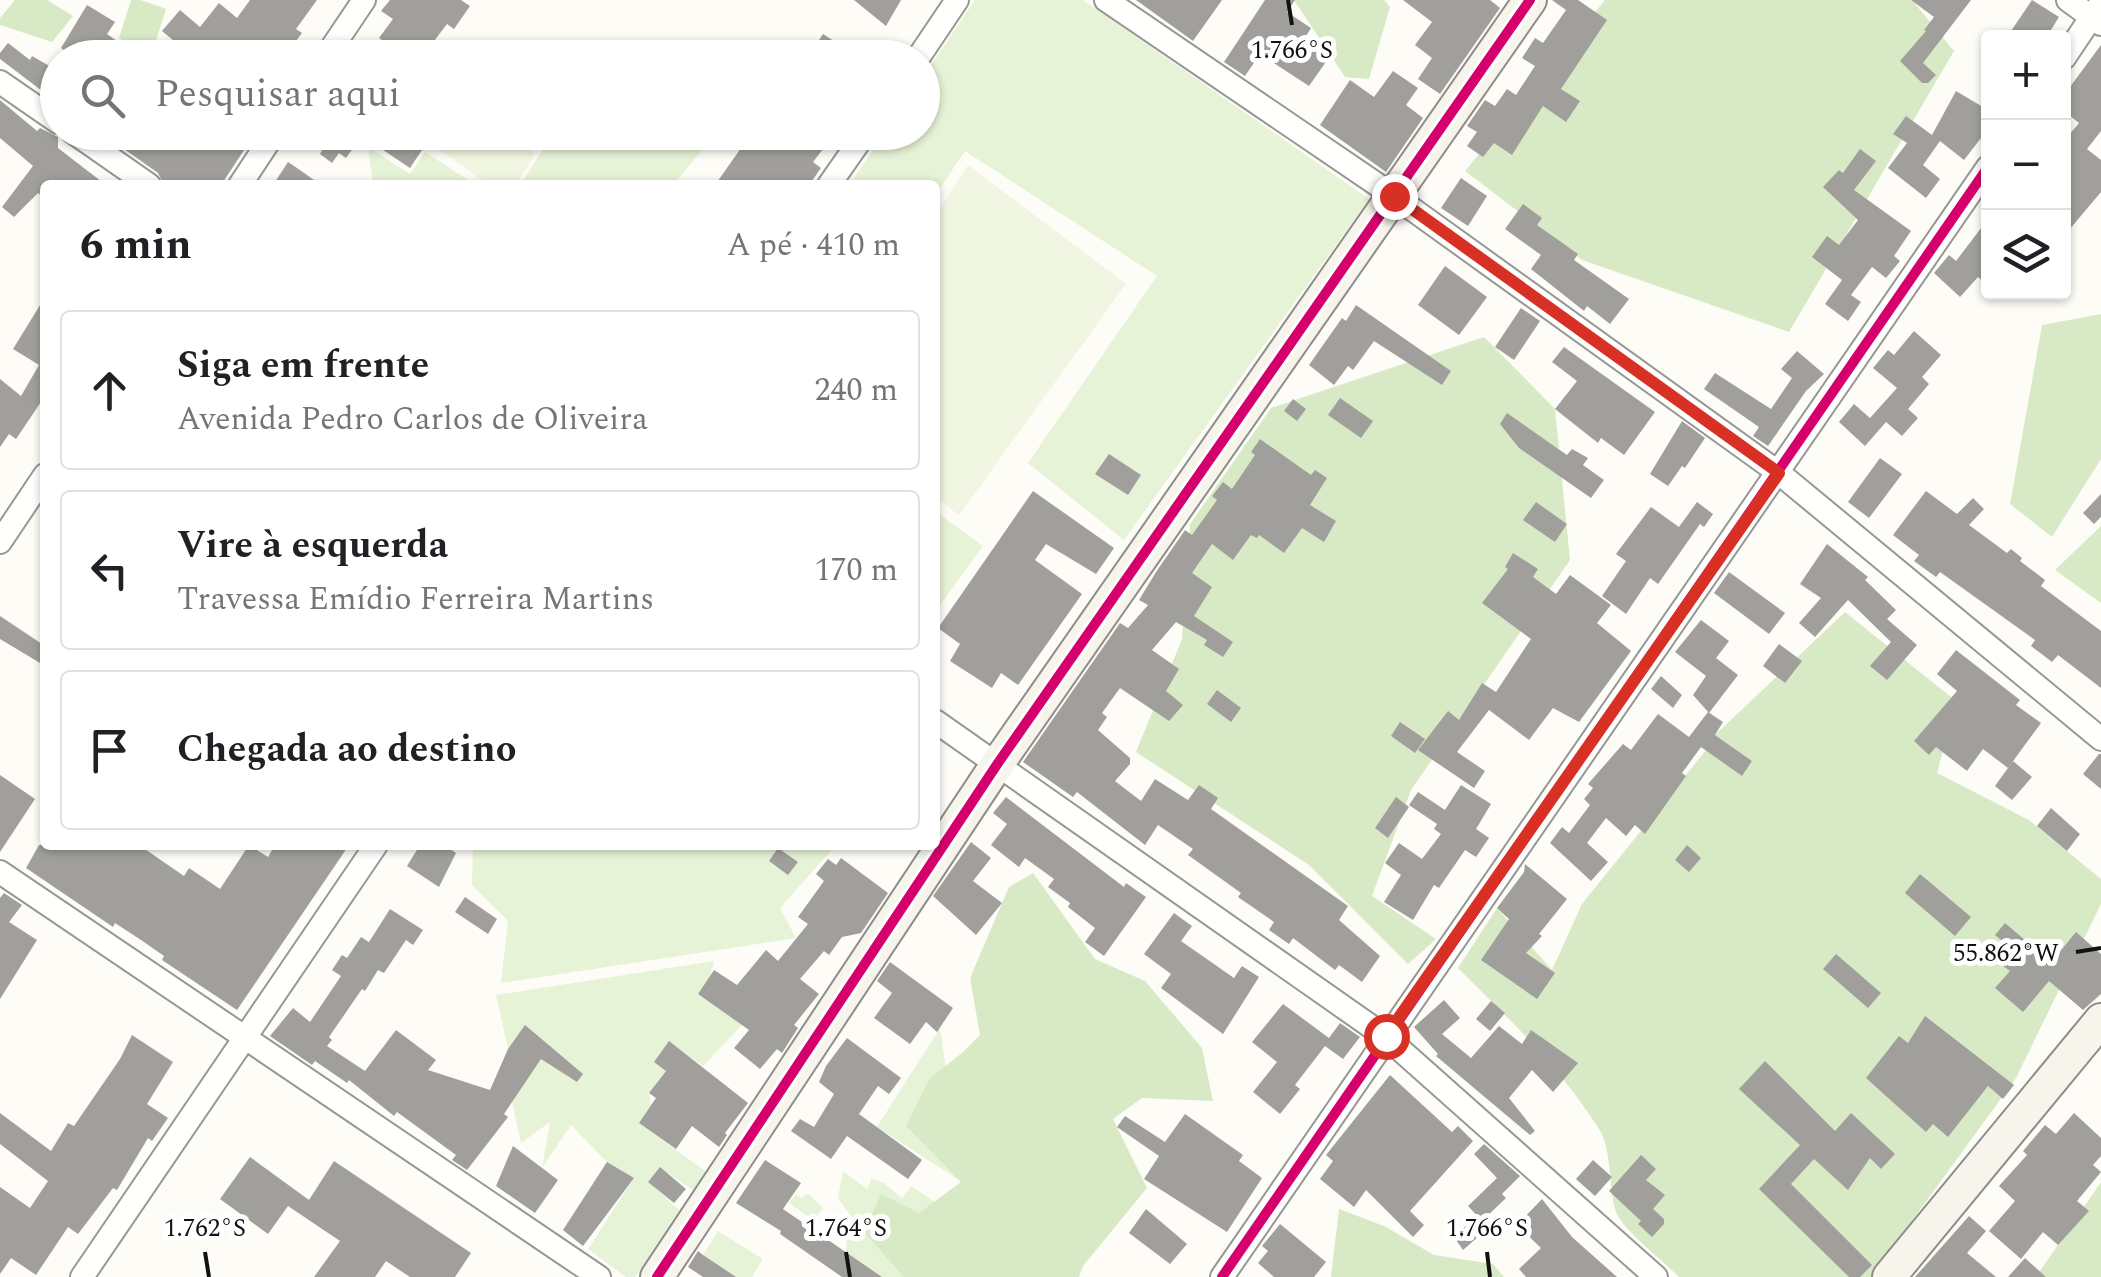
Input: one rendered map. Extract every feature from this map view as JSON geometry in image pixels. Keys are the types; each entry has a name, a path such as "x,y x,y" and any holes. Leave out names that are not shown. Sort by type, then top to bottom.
{"street":[{"path":"337,40 364,0"},
{"path":"930,40 957,0"},
{"path":"1106,0 1394,196 1779,473 2101,740"},
{"path":"657,1277 998,763 1530,0"},
{"path":"2068,0 2098,15 2071,49"},
{"path":"0,82 40,110"},
{"path":"98,150 141,180"},
{"path":"243,180 263,150"},
{"path":"832,180 853,150"},
{"path":"1222,1277 1981,177"},
{"path":"0,542 40,482"},
{"path":"940,724 1386,1036 1656,1277"},
{"path":"82,1277 373,850"},
{"path":"0,872 599,1277"},
{"path":"1889,1277 2101,1020"}],"green space":[{"path":"15,0 47,0 73,16 54,40 0,25 0,18"},
{"path":"131,0 166,9 156,40 119,38"},
{"path":"975,0 1083,0 1369,199 1124,540 1028,463 1157,276 965,151 940,188 940,180 852,180 873,150 940,150 940,52"},
{"path":"1294,0 1384,0 1390,7 1369,79 1345,77"},
{"path":"1605,0 1912,0 1954,51 1789,332 1582,260 1465,171"},
{"path":"368,150 410,174 425,152 468,180 372,180"},
{"path":"440,150 529,150 535,154 519,180 482,180"},
{"path":"542,150 702,150 677,180 523,180"},
{"path":"968,165 1126,284 959,515 940,501 940,208"},
{"path":"2101,314 2101,459 2052,537 2010,504 2042,325"},
{"path":"1484,337 1555,409 1570,560 1411,790 1372,896 1436,939 1408,964 1309,865 1136,752 1182,639 1190,524 1271,408"},
{"path":"940,515 983,546 940,605"},
{"path":"2101,526 2101,603 2055,570"},
{"path":"1845,612 1956,701 1937,773 2029,820 2101,879 2101,904 2016,1078 1871,1277 1679,1277 1619,1218 1604,1139 1584,1106 1533,1044 1458,968 1497,908 1552,970 1582,904 1706,750 1742,775 1752,761 1715,735"},
{"path":"473,850 832,850 780,908 796,938 501,983 508,921 472,885"},
{"path":"1033,873 1095,959 1145,981 1202,1048 1213,1101 1142,1098 1113,1119 1147,1188 1083,1266 1079,1277 904,1277 864,1232 881,1194 919,1213 961,1182 906,1126 930,1078 980,1035 970,978 1009,887"},
{"path":"714,961 698,994 742,1025 703,1066 669,1042 666,1070 649,1093 651,1106 639,1123 708,1173 702,1196 660,1168 648,1181 679,1210 635,1277 626,1277 588,1249 634,1178 607,1162 571,1125 542,1168 550,1122 521,1143 512,1102 525,1026 508,1049 496,995"},
{"path":"940,1028 962,1182 877,1127"},
{"path":"843,1171 867,1189 872,1178 902,1198 911,1186 968,1224 976,1277 882,1277 846,1253 848,1212 838,1198"},
{"path":"2101,1182 2101,1277 2036,1277"},
{"path":"807,1193 823,1208 813,1220 789,1203 796,1195 802,1198"},
{"path":"1339,1209 1384,1226 1434,1255 1493,1264 1504,1277 1331,1277"},
{"path":"718,1231 763,1259 752,1277 732,1277 703,1255"}],"building":[{"path":"250,0 317,0 296,29 302,33 297,40 173,40 162,31 180,10 200,27 219,3 237,18"},
{"path":"390,0 461,0 470,6 454,29 447,24 435,40 382,40 379,38 393,19 381,11"},
{"path":"854,0 901,0 886,26"},
{"path":"1136,0 1222,0 1193,41"},
{"path":"1265,0 1295,0 1287,12 1311,28 1303,41 1328,59 1309,86 1260,54 1245,76 1224,62"},
{"path":"1403,0 1490,0 1500,8 1440,94 1418,79 1432,58 1415,45 1432,22"},
{"path":"1552,0 1578,0 1607,20 1561,89 1580,101 1566,122 1543,106 1512,155 1494,143 1483,157 1467,146 1477,132 1467,126 1485,100 1495,106 1507,89 1516,95 1535,66 1522,58 1535,38 1543,43 1566,10"},
{"path":"1911,0 1971,0 1923,63 1936,75 1928,83 1922,83 1900,61 1934,17"},
{"path":"2032,0 2059,17 2051,30 2012,30"},
{"path":"87,5 115,22 107,34 116,40 66,40"},
{"path":"8,43 30,60 32,56 40,61 40,89 0,59"},
{"path":"2101,45 2101,131 2087,149 2101,160 2101,192 2071,228 2071,133 2079,123 2071,117 2071,86"},
{"path":"1393,71 1418,88 1406,105 1423,118 1386,172 1320,125 1350,80 1374,97"},
{"path":"1956,91 1981,106 1981,138 1964,160 1940,141 1923,165 1940,179 1926,198 1888,168 1907,143 1893,134 1906,116 1932,135"},
{"path":"0,100 37,131 40,128 40,150 61,150 100,180 40,180 40,194 14,217 2,207 33,166 0,138"},
{"path":"1860,149 1876,161 1854,190 1911,231 1894,256 1900,261 1886,278 1872,267 1851,295 1861,302 1848,321 1825,304 1842,280 1812,257 1827,236 1839,245 1858,220 1823,187 1839,170 1843,173"},
{"path":"125,150 244,150 224,180 162,180 158,173"},
{"path":"322,150 352,150 346,158 339,153 332,163 320,154"},
{"path":"383,150 422,150 410,168"},
{"path":"740,150 822,150 813,162 821,168 813,180 719,180"},
{"path":"288,162 314,180 276,180"},
{"path":"1461,178 1487,196 1468,226 1441,208"},
{"path":"1523,204 1542,218 1537,225 1578,254 1574,260 1629,299 1610,324 1587,306 1584,311 1531,269 1541,255 1505,229"},
{"path":"1981,228 1981,280 1978,277 1960,297 1934,273 1949,255 1956,261"},
{"path":"1445,266 1487,297 1459,335 1418,305"},
{"path":"40,305 40,403 16,439 9,434 0,447 0,379 21,396 39,365 13,349"},
{"path":"1356,305 1451,371 1442,385 1374,341 1353,370 1348,366 1334,385 1309,365 1342,318 1346,321"},
{"path":"1521,308 1540,321 1514,360 1495,347"},
{"path":"1914,331 1941,355 1922,377 1929,384 1908,409 1918,418 1902,436 1886,422 1865,446 1839,422 1854,404 1870,418 1897,388 1873,368 1888,350 1894,355"},
{"path":"1564,347 1655,412 1624,455 1601,438 1598,443 1555,409 1577,381 1552,362"},
{"path":"1797,351 1824,374 1806,391 1768,446 1753,436 1759,427 1704,389 1715,373 1771,409 1792,378 1781,369"},
{"path":"1340,398 1373,421 1361,438 1328,415"},
{"path":"1293,399 1306,409 1297,421 1284,411"},
{"path":"1507,413 1567,455 1572,449 1588,458 1583,465 1604,480 1591,498 1519,448 1500,424"},
{"path":"1682,421 1705,438 1668,486 1650,474"},
{"path":"1260,439 1311,475 1315,470 1327,478 1310,505 1336,521 1324,542 1302,528 1284,553 1259,535 1251,535 1233,560 1212,544 1192,573 1212,587 1194,616 1233,642 1223,657 1204,645 1207,640 1176,622 1152,650 1179,669 1166,691 1183,705 1169,721 1120,688 1102,713 1107,717 1098,730 1130,758 1130,764 1115,781 1141,801 1155,779 1188,800 1199,785 1218,798 1211,809 1348,906 1339,920 1380,956 1362,982 1339,965 1335,970 1293,938 1289,944 1269,930 1274,922 1188,855 1193,849 1158,825 1145,845 1077,792 1073,797 1023,762 1120,623 1128,628 1148,605 1139,600 1156,572 1185,530 1192,535 1217,500 1212,496 1223,482 1232,489 1255,455 1251,452"},
{"path":"1109,454 1141,475 1128,495 1095,474"},
{"path":"1880,458 1902,474 1869,518 1848,502"},
{"path":"1033,491 1114,548 1096,574 1046,544 1035,560 1082,594 1018,685 1001,673 992,688 950,661 960,644 940,629"},
{"path":"1926,491 1957,514 1973,498 1984,509 1969,525 2007,553 2011,549 2045,580 2041,586 2101,631 2101,688 2058,655 2052,662 2031,646 2035,640 1940,572 1936,577 1914,561 1919,555 1893,535"},
{"path":"2101,494 2101,517 2094,524 2083,513"},
{"path":"1536,502 1567,524 1555,542 1523,520"},
{"path":"1697,502 1713,514 1704,527 1700,524 1658,584 1650,578 1626,614 1602,596 1626,561 1616,554 1651,507 1679,527"},
{"path":"1827,544 1868,577 1865,580 1896,610 1887,619 1917,645 1887,680 1870,666 1891,642 1848,600 1815,637 1799,623 1821,598 1800,584"},
{"path":"1513,553 1538,569 1533,577 1556,594 1570,575 1611,605 1597,623 1631,651 1579,722 1553,708 1529,740 1489,710 1457,752 1485,771 1474,788 1418,750 1448,711 1459,720 1482,683 1496,692 1531,639 1482,603 1508,569 1505,567"},
{"path":"1729,572 1785,613 1769,634 1714,593"},
{"path":"0,616 40,643 40,663 0,639"},
{"path":"1701,620 1729,641 1716,658 1738,675 1709,713 1693,695 1706,676 1675,652"},
{"path":"1779,644 1802,661 1785,683 1763,666"},
{"path":"1956,650 2020,700 2016,705 2041,723 2008,768 1983,749 1967,771 1936,747 1929,755 1914,741 1957,691 1937,674"},
{"path":"1661,676 1682,695 1673,708 1651,689"},
{"path":"1217,690 1241,708 1231,722 1207,704"},
{"path":"1708,712 1723,722 1715,735 1752,761 1742,776 1701,747 1682,773 1686,776 1645,834 1635,825 1626,836 1606,818 1587,843 1608,862 1591,881 1550,843 1562,827 1569,833 1590,805 1584,799 1593,788 1588,784 1623,744 1631,750 1658,714 1689,737"},
{"path":"1400,722 1425,739 1415,753 1391,736"},
{"path":"2101,754 2101,789 2083,774"},
{"path":"2013,761 2032,777 2012,800 1995,786"},
{"path":"0,775 35,799 0,852"},
{"path":"1461,785 1491,804 1476,829 1489,838 1476,857 1465,850 1439,888 1434,885 1413,920 1384,902 1401,875 1385,863 1399,843 1422,859 1441,834 1434,829 1437,824 1409,805 1418,792 1445,810"},
{"path":"1006,797 1124,887 1126,883 1146,897 1104,956 1085,942 1095,928 1048,887 1054,879 1025,858 1019,867 991,845 1007,824 993,813"},
{"path":"1396,797 1409,807 1388,838 1375,828"},
{"path":"2051,808 2080,834 2067,851 2037,826"},
{"path":"971,842 991,858 973,881 1002,903 976,935 933,896"},
{"path":"39,845 40,850 146,850 184,876 189,868 220,889 246,850 257,850 268,857 272,850 346,850 237,1010 162,960 164,956 141,940 115,923 113,927 26,868"},
{"path":"1687,845 1701,858 1689,872 1675,860"},
{"path":"417,850 456,853 439,887 407,866"},
{"path":"781,850 798,862 788,875 769,861"},
{"path":"841,858 888,893 861,933 842,937 829,955 824,951 800,979 819,994 794,1025 798,1028 782,1053 777,1049 760,1069 734,1048 749,1030 698,994 714,970 737,985 766,950 778,961 808,924 798,917 824,881 816,874 828,859 836,865"},
{"path":"1525,864 1567,899 1526,953 1555,973 1537,999 1481,960 1509,919 1497,908 1524,872"},
{"path":"1920,874 1971,917 1955,936 1905,893"},
{"path":"4,893 22,905 9,922 37,940 0,999 0,898"},
{"path":"465,897 497,919 488,934 455,912"},
{"path":"390,909 423,930 413,945 406,940 384,973 378,970 365,991 362,989 329,1037 332,1040 327,1046 365,1071 396,1030 436,1060 428,1070 490,1090 508,1049 525,1025 583,1074 577,1082 541,1059 504,1114 508,1117 467,1170 452,1160 456,1155 397,1112 394,1116 349,1080 347,1083 315,1061 312,1065 270,1036 293,1008 310,1022 341,976 332,970 342,955 347,958 361,937 369,942"},
{"path":"1174,913 1192,926 1181,941 1234,978 1242,966 1259,977 1223,1034 1161,988 1171,974 1144,954"},
{"path":"2005,923 2039,952 2046,944 2058,954 2076,932 2101,954 2101,994 2083,1010 2049,981 2023,1012 1995,988 2010,971 1995,960 2007,945 1995,935"},
{"path":"1836,954 1881,993 1868,1008 1823,969"},
{"path":"890,962 953,1008 937,1032 926,1022 910,1044 874,1018 892,993 877,981"},
{"path":"1444,1000 1460,1018 1442,1034 1471,1058 1499,1026 1522,1044 1531,1030 1578,1063 1553,1092 1532,1070 1509,1098 1535,1131 1530,1135 1436,1056 1414,1027"},
{"path":"1491,1001 1505,1013 1490,1031 1476,1019"},
{"path":"1283,1004 1329,1038 1340,1023 1360,1037 1343,1059 1325,1046 1295,1085 1300,1089 1280,1114 1253,1092 1277,1062 1252,1042"},
{"path":"1925,1016 2014,1085 2003,1099 1988,1086 1948,1137 1933,1124 1926,1132 1866,1078 1899,1036 1908,1043"},
{"path":"132,1035 173,1062 147,1104 168,1118 152,1141 148,1138 117,1190 113,1188 78,1234 68,1227 36,1275 11,1258 0,1274 0,1187 30,1208 48,1181 0,1144 0,1113 51,1151 68,1123 74,1126"},
{"path":"847,1038 901,1078 889,1094 878,1086 859,1114 922,1160 908,1179 847,1136 831,1159 791,1131 800,1119 814,1127 834,1094 819,1082"},
{"path":"669,1041 748,1103 719,1147 692,1126 676,1149 639,1123 656,1098 649,1093 666,1071 654,1062"},
{"path":"1765,1061 1835,1131 1851,1113 1895,1154 1881,1169 1870,1158 1848,1190 1814,1159 1791,1184 1872,1265 1860,1277 1849,1277 1759,1189 1800,1145 1739,1089"},
{"path":"1390,1075 1452,1132 1458,1126 1473,1141 1410,1211 1424,1225 1413,1237 1366,1190 1354,1207 1320,1179 1333,1161 1326,1155"},
{"path":"2074,1113 2101,1138 2101,1156 2093,1165 2101,1172 2077,1201 2089,1211 2058,1245 2043,1232 2021,1259 1989,1231 2015,1201 1999,1186 2027,1155 2023,1151 2045,1125 2056,1134"},
{"path":"1185,1114 1243,1155 1239,1161 1262,1178 1227,1232 1144,1179 1159,1156 1117,1127 1125,1116 1165,1142"},
{"path":"1484,1144 1520,1176 1502,1194 1506,1198 1482,1221 1468,1206 1497,1178 1474,1154"},
{"path":"513,1146 558,1180 535,1213 496,1186"},
{"path":"1641,1155 1656,1169 1646,1180 1665,1195 1653,1209 1664,1224 1652,1237 1609,1191"},
{"path":"250,1157 309,1200 334,1161 471,1253 455,1277 410,1277 386,1261 375,1277 314,1277 340,1241 288,1206 268,1234 220,1199"},
{"path":"765,1160 801,1183 783,1209 882,1277 842,1277 736,1203"},
{"path":"1593,1160 1612,1177 1595,1196 1576,1179"},
{"path":"607,1162 634,1178 583,1246 563,1230"},
{"path":"660,1167 686,1189 674,1203 648,1182"},
{"path":"1542,1199 1572,1237 1617,1277 1526,1277 1519,1269 1541,1248 1517,1225"},
{"path":"1146,1209 1187,1244 1170,1264 1129,1233"},
{"path":"1969,1216 1986,1231 1967,1253 1996,1277 1915,1277"},
{"path":"1280,1224 1326,1262 1314,1277 1274,1277 1258,1263 1268,1251 1262,1246"},
{"path":"1468,1224 1478,1237 1463,1250 1454,1237"},
{"path":"698,1251 736,1277 703,1277 688,1267"},
{"path":"2025,1258 2046,1277 2008,1277"}],"cycle path":[{"path":"657,1277 998,763 1530,0"},
{"path":"1222,1277 1981,177"}],"route":[{"path":"1386,1036 1779,473 1394,196"}]}
